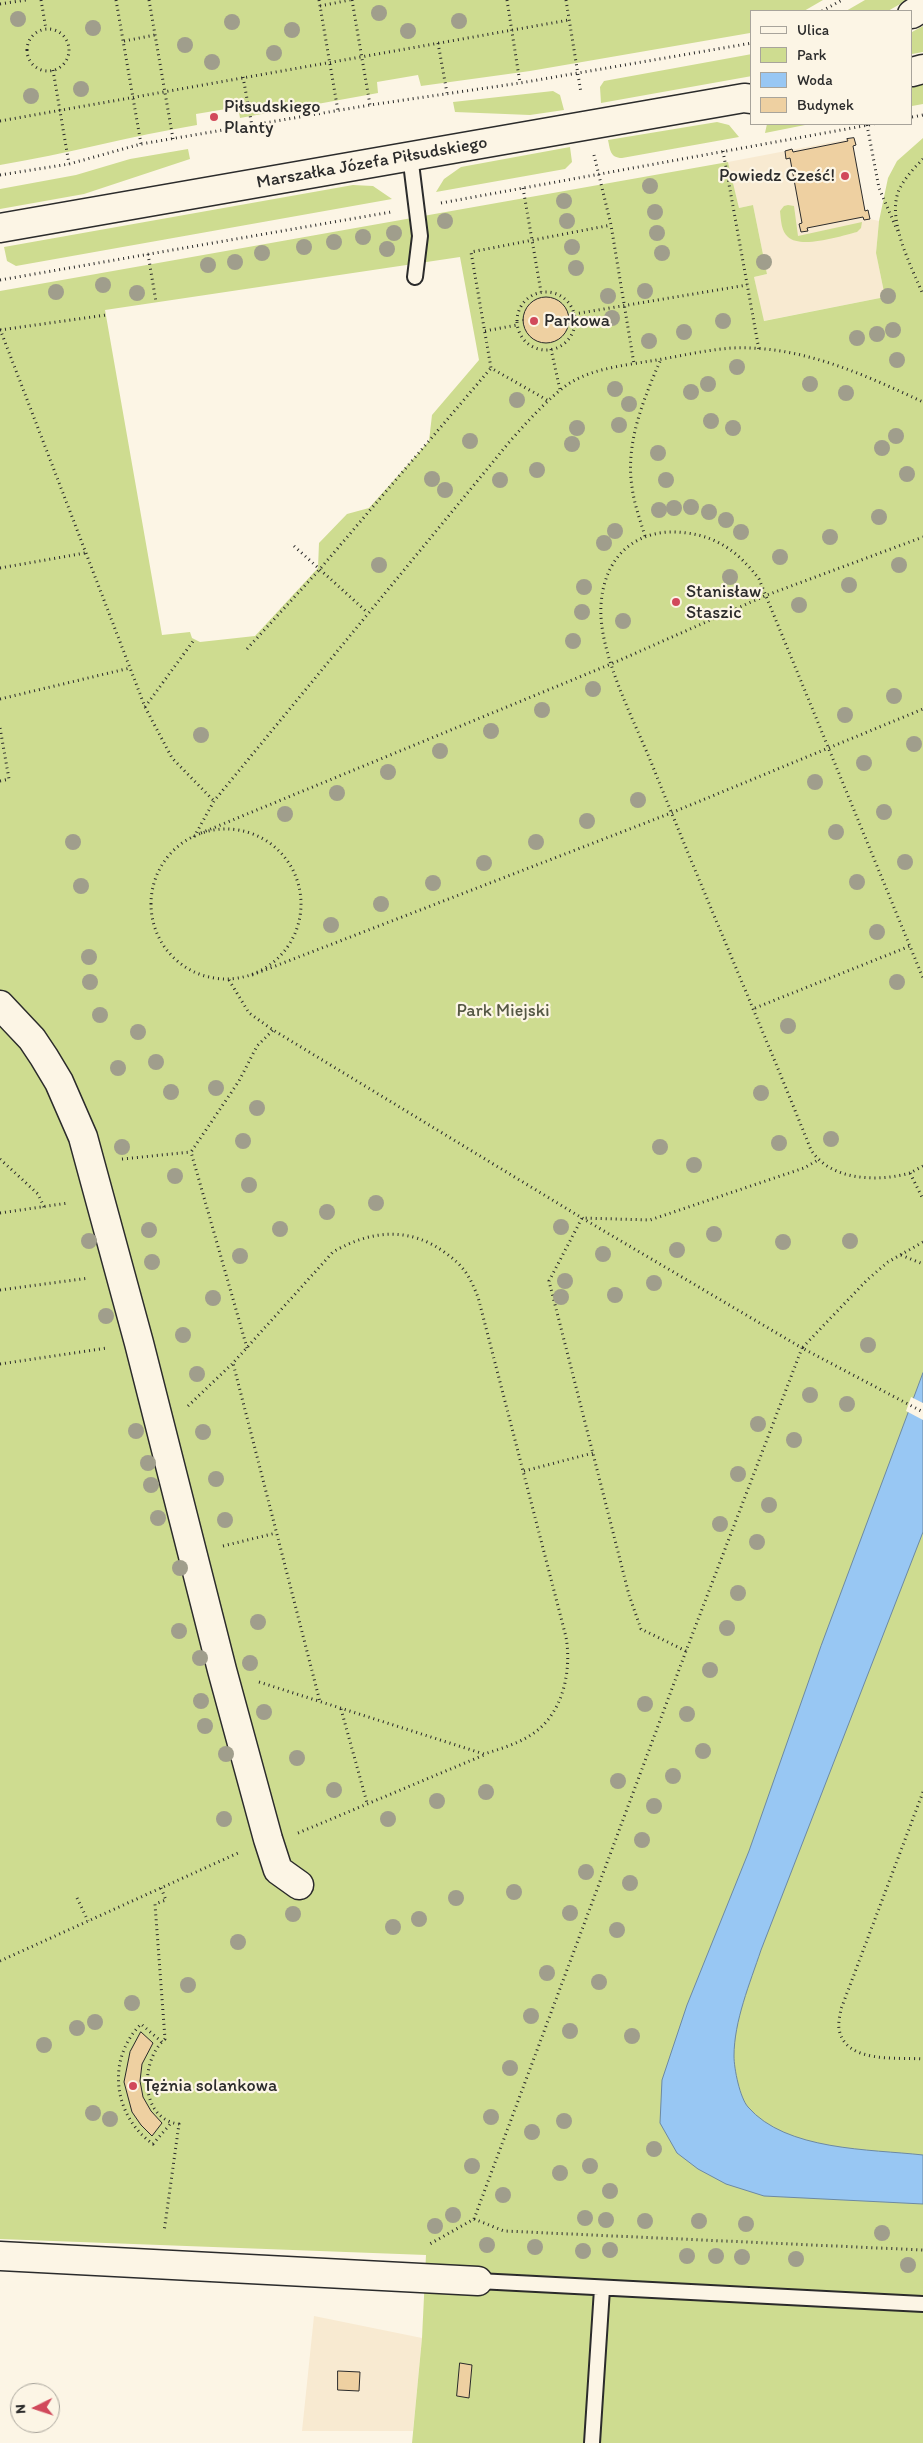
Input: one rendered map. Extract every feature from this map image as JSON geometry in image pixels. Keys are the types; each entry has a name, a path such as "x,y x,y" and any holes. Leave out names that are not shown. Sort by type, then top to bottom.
{"street":[{"name":"Marszałka Józefa Piłsudskiego","path":"0,228 749,97"},
{"path":"0,1005 32,1040 49,1065 72,1110 91,1162 222,1670 270,1845 278,1870 299,1885"},
{"path":"0,2256 478,2281"}],"lane":[{"path":"410,156 420,236 415,277"},
{"path":"478,2281 602,2289 923,2304"},
{"path":"592,2443 602,2289"}],"path":[{"path":"0,4 26,0"},
{"path":"41,0 46,29"},
{"path":"116,0 134,96 140,144"},
{"path":"149,0 173,139"},
{"path":"319,0 338,111"},
{"path":"320,6 351,0 363,57 370,105"},
{"path":"507,0 520,83"},
{"path":"566,0 582,99"},
{"path":"824,10 842,0"},
{"path":"0,121 569,20"},
{"path":"46,29 59,32 64,37 69,50 64,63 53,70 40,69 33,66 27,54 27,47 33,35 46,29"},
{"path":"124,41 156,35"},
{"path":"438,43 447,92"},
{"path":"0,175 69,164 140,144 447,92 577,74 750,43"},
{"path":"53,70 58,110 69,164"},
{"path":"243,77 252,126"},
{"path":"434,204 867,125 879,188 923,295"},
{"path":"723,151 759,350"},
{"path":"900,237 895,203 899,190 923,159"},
{"path":"598,173 611,225 634,364"},
{"path":"523,188 541,292"},
{"path":"0,280 398,211"},
{"path":"247,649 320,569 491,368 471,252 611,225"},
{"path":"148,254 156,302"},
{"path":"574,314 747,285"},
{"path":"541,292 559,295 568,303 574,314 574,323 570,336 564,343 551,349 543,349 531,345 522,336 518,324 518,314 523,304 530,296 541,292"},
{"path":"106,315 0,330 145,707 172,758 214,801"},
{"path":"485,331 518,324"},
{"path":"551,349 560,391"},
{"path":"194,837 214,801 368,613 546,400 571,383 594,372 661,359 718,350 759,350 808,356 877,380 923,402"},
{"path":"645,536 632,486 632,454 644,399 661,359"},
{"path":"491,368 546,400"},
{"path":"923,978 767,595 748,564 739,555 719,542 702,535 674,531 645,536 635,541 612,564 604,583 602,618 611,664 671,812 755,1008 811,1150 818,1160 839,1171 867,1178 882,1179 910,1173 923,1166"},
{"path":"923,536 767,595 611,664 201,833 181,845 164,862 154,883 151,907 156,930 167,950 184,967 205,977 229,980 252,976 671,812 923,709"},
{"path":"294,546 368,613"},
{"path":"0,568 85,553"},
{"path":"145,707 194,640"},
{"path":"0,699 130,668"},
{"path":"0,728 9,779 0,781"},
{"path":"201,833 224,829 248,832 269,842 286,858 297,879 302,902 299,925 289,947 273,964 252,976"},
{"path":"755,1008 910,946"},
{"path":"229,980 249,1013 273,1030 582,1218 802,1348 923,1412"},
{"path":"191,1152 239,1081 256,1046 273,1030"},
{"path":"91,1162 191,1152"},
{"path":"191,1152 247,1348"},
{"path":"0,1159 38,1194 44,1206"},
{"path":"582,1218 650,1220 804,1168 818,1160"},
{"path":"910,1173 923,1199"},
{"path":"0,1213 101,1197"},
{"path":"582,1218 549,1281 629,1595 641,1629 686,1651"},
{"path":"162,1432 233,1363 333,1252 352,1241 374,1235 396,1233 421,1239 439,1248 454,1260 471,1282 478,1297 566,1637 570,1657 560,1699 542,1726 531,1735 270,1845"},
{"path":"423,2247 474,2219 686,1651 802,1348 867,1280 900,1254 923,1242"},
{"path":"900,1254 923,1264"},
{"path":"0,1290 120,1273"},
{"path":"0,1364 139,1343"},
{"path":"233,1363 320,1702"},
{"path":"524,1471 594,1453"},
{"path":"193,1553 276,1532"},
{"path":"222,1670 484,1754"},
{"path":"341,1709 366,1804"},
{"path":"923,1792 841,2009 839,2029 849,2047 864,2056 923,2059"},
{"path":"0,1961 221,1860"},
{"path":"142,2264 148,2239 163,2241 179,2124 171,2123 151,2100 147,2080 150,2059 165,2039 156,1904 166,1900 161,1888"},
{"path":"77,1898 88,1922"},
{"path":"162,2042 141,2024 133,2033 120,2058 118,2087 126,2114 144,2137 153,2144 171,2123"},
{"path":"474,2219 504,2231 923,2250"}],"shaded area":[{"path":"854,138 856,145 853,146 865,210 868,210 870,219 879,221 876,253 885,297 763,321 754,277 767,274 753,205 739,208 728,162"},
{"path":"314,2316 422,2338 413,2431 302,2431"}],"green space":[{"path":"0,0 823,0 806,10 750,10 750,33 530,71 421,86 418,75 377,82 378,93 240,118 238,107 196,114 197,125 0,165"},
{"path":"865,0 907,0 890,10 848,10"},
{"path":"923,26 923,52 913,54 913,31"},
{"path":"750,54 750,76 601,103 600,87 604,81"},
{"path":"923,82 923,104 913,106 913,85"},
{"path":"553,91 560,95 564,110 530,115 455,112 453,102"},
{"path":"717,122 729,125 739,137 622,158 613,155 610,150 608,140"},
{"path":"767,125 805,125 765,133"},
{"name":"Park Miejski","path":"923,138 923,2443 412,2443 422,2338 426,2255 0,2239 0,291 728,162 739,208 753,205 767,274 754,277 764,321 885,297 876,253 879,221 888,178 897,161","holes":["460,257 479,360 432,415 429,441 369,508 347,514 319,543 318,568 255,636 200,642 192,638 190,632 162,635 105,310"]},
{"path":"570,147 572,162 565,169 436,192 444,179 461,167"},
{"path":"188,149 190,159 84,194 0,209 0,189 76,175 130,159"},
{"path":"353,185 373,186 392,199 16,266 7,261 4,247"},
{"path":"784,206 794,206 798,236 862,222 861,228 857,232 832,239 811,242 794,240 786,235 781,222 780,211"}],"water":[{"path":"923,1373 923,1532 761,1950 740,2016 734,2056 738,2083 745,2103 764,2121 784,2132 806,2140 854,2149 923,2155 923,2204 764,2196 726,2184 698,2169 677,2153 660,2123 662,2080 687,2005 749,1851 821,1646"}],"pier":[{"path":"911,1397 923,1403 923,1420 906,1411"}],"building":[{"path":"854,138 856,145 853,146 865,211 868,210 870,219 864,220 863,217 807,228 808,231 801,232 799,224 802,223 790,158 786,159 785,151 792,149 793,152 848,141 847,139"},
{"path":"541,297 551,297 565,307 569,320 565,333 559,339 551,343 541,343 527,333 523,325 523,315 533,301"},
{"name":"Tężnia solankowa","path":"141,2032 153,2043 142,2064 140,2081 143,2097 151,2111 162,2123 152,2136 132,2112 124,2082 130,2052"},
{"path":"460,2363 472,2365 469,2398 457,2396"},
{"path":"338,2371 360,2372 359,2391 338,2390"}],"place":[{"name":"Piłsudskiego Planty","path":"214,117"},
{"name":"Powiedz Cześć!","path":"845,176"},
{"name":"Parkowa","path":"534,321"},
{"name":"Stanisław Staszic","path":"676,602"},
{"name":"Tężnia solankowa","path":"133,2086"}]}
